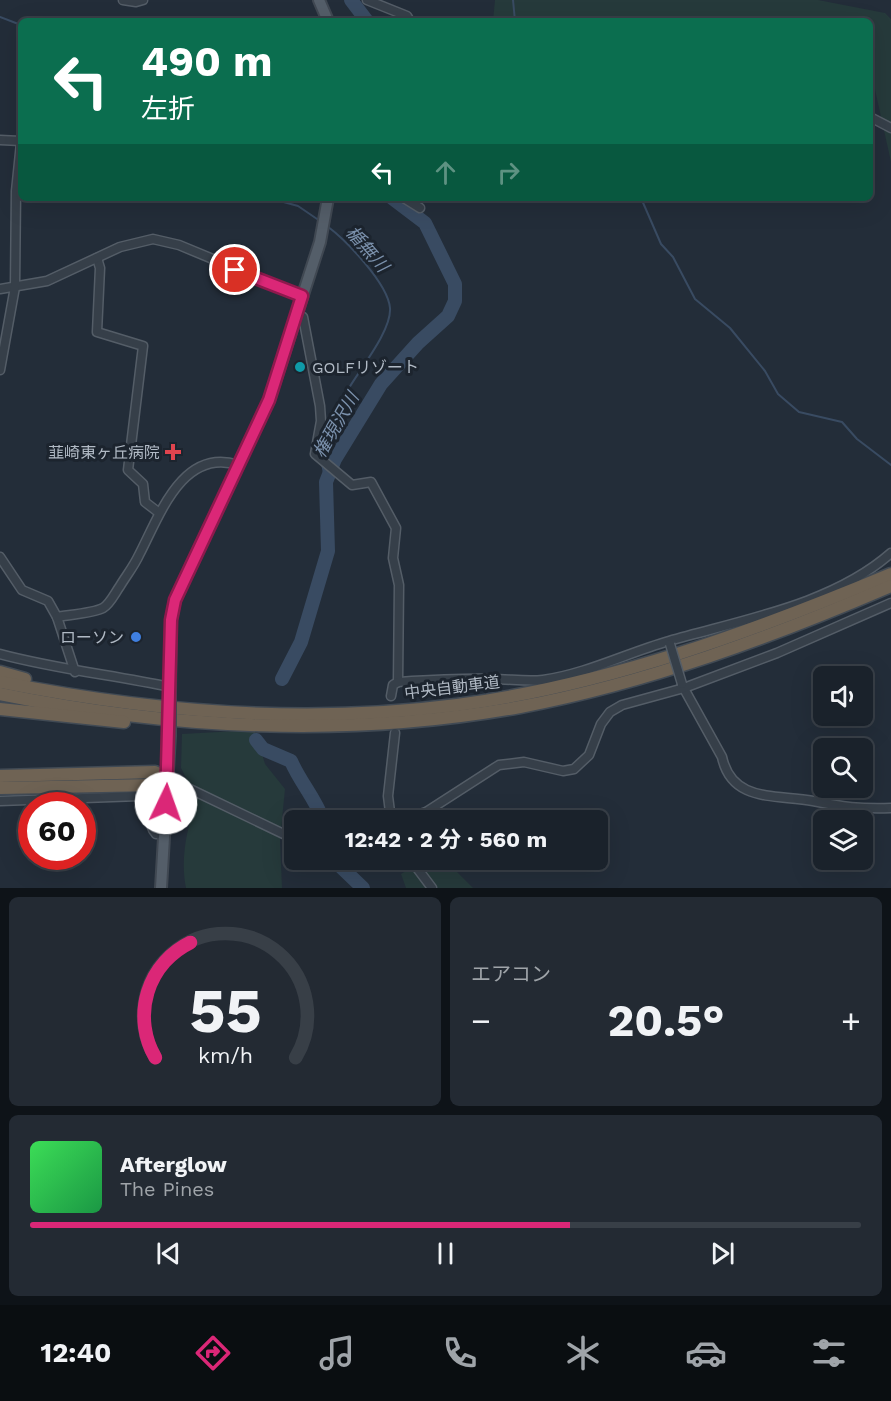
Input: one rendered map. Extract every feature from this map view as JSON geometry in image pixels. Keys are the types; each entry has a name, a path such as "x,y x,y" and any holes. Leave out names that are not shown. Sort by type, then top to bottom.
{"highway":[{"name":"中央自動車道","path":"0,681 127,703 252,715 351,713 457,705 588,680 685,651 756,628 891,574"},
{"name":"中央自動車道","path":"0,694 44,703 197,722 303,726 459,717 522,706 599,688 716,653 786,629 891,586"},
{"path":"0,672 127,703"},
{"path":"0,709 125,722 197,722"},
{"path":"0,777 154,785 167,778"},
{"path":"0,790 64,779"}],"main road":[{"path":"319,0 327,18"},
{"path":"161,888 170,736 171,620 175,600 269,400 320,242 327,201"}],"street":[{"path":"123,0 136,2 143,0"},
{"path":"368,0 408,18"},
{"path":"873,119 891,128"},
{"path":"0,140 18,142"},
{"path":"0,370 15,287 18,171"},
{"path":"409,201 420,208"},
{"path":"0,289 46,281 120,247 153,239 179,245 302,296"},
{"path":"97,258 100,268 97,332 143,346 128,470 143,484 145,502 158,512"},
{"path":"298,313 303,317 320,406 321,421 315,445 318,458 352,484 371,482 396,528 393,558 399,585 398,682"},
{"path":"57,617 102,609 107,604 139,556 158,512 174,489 198,468 217,461 238,465"},
{"path":"392,696 393,685 398,682 448,679 529,682 547,680 669,642 739,624 803,601 842,584 891,553"},
{"path":"0,557 22,591 48,601 57,617 75,672"},
{"path":"429,810 499,765 524,762 563,771 574,769 589,755 601,724 610,712 622,705 786,649 891,603"},
{"path":"669,642 683,686 722,757 722,768 737,785 767,796 811,800 837,807 891,808"},
{"path":"0,654 75,672 119,676 170,690"},
{"path":"390,810 388,796 395,733"},
{"path":"167,778 284,834"},
{"path":"0,801 140,796 148,804 151,828 156,834 163,833"},
{"path":"418,870 432,888"}],"green space":[{"path":"495,0 818,0 885,13 891,19 891,162 873,81 873,18 493,18"},
{"path":"255,730 265,764 285,789 280,840 282,888 186,888 184,866 186,843 197,800 181,768 182,734"},
{"path":"408,870 455,870 473,888 406,888 401,874"}],"waterway":[{"name":"権現沢川","path":"351,0 365,18"},
{"path":"513,0 515,18"},
{"name":"楯無川","path":"0,17 18,24"},
{"name":"楯無川","path":"280,201 298,206 320,221"},
{"name":"権現沢川","path":"282,679 301,642 328,551 326,482 335,459 381,384 418,343 448,316 455,301 455,284 425,223 396,201"},
{"path":"642,201 661,244 673,257 695,299 730,328 765,371 778,394 799,412 842,422 857,439 891,465"},
{"name":"楯無川","path":"320,455 319,451 347,390 385,330 390,308 388,298 374,275 355,252 327,226"},
{"name":"楯無川","path":"322,464 326,482"},
{"name":"権現沢川","path":"256,740 263,749 291,761 319,810"},
{"name":"権現沢川","path":"344,870 363,888"}],"place":[{"name":"GOLFリゾート","path":"300,367"},
{"name":"韮崎東ヶ丘病院","path":"173,452"},
{"name":"ローソン","path":"136,637"}],"route":[{"path":"166,803 170,736 171,620 175,600 269,400 302,296 235,270"}]}
